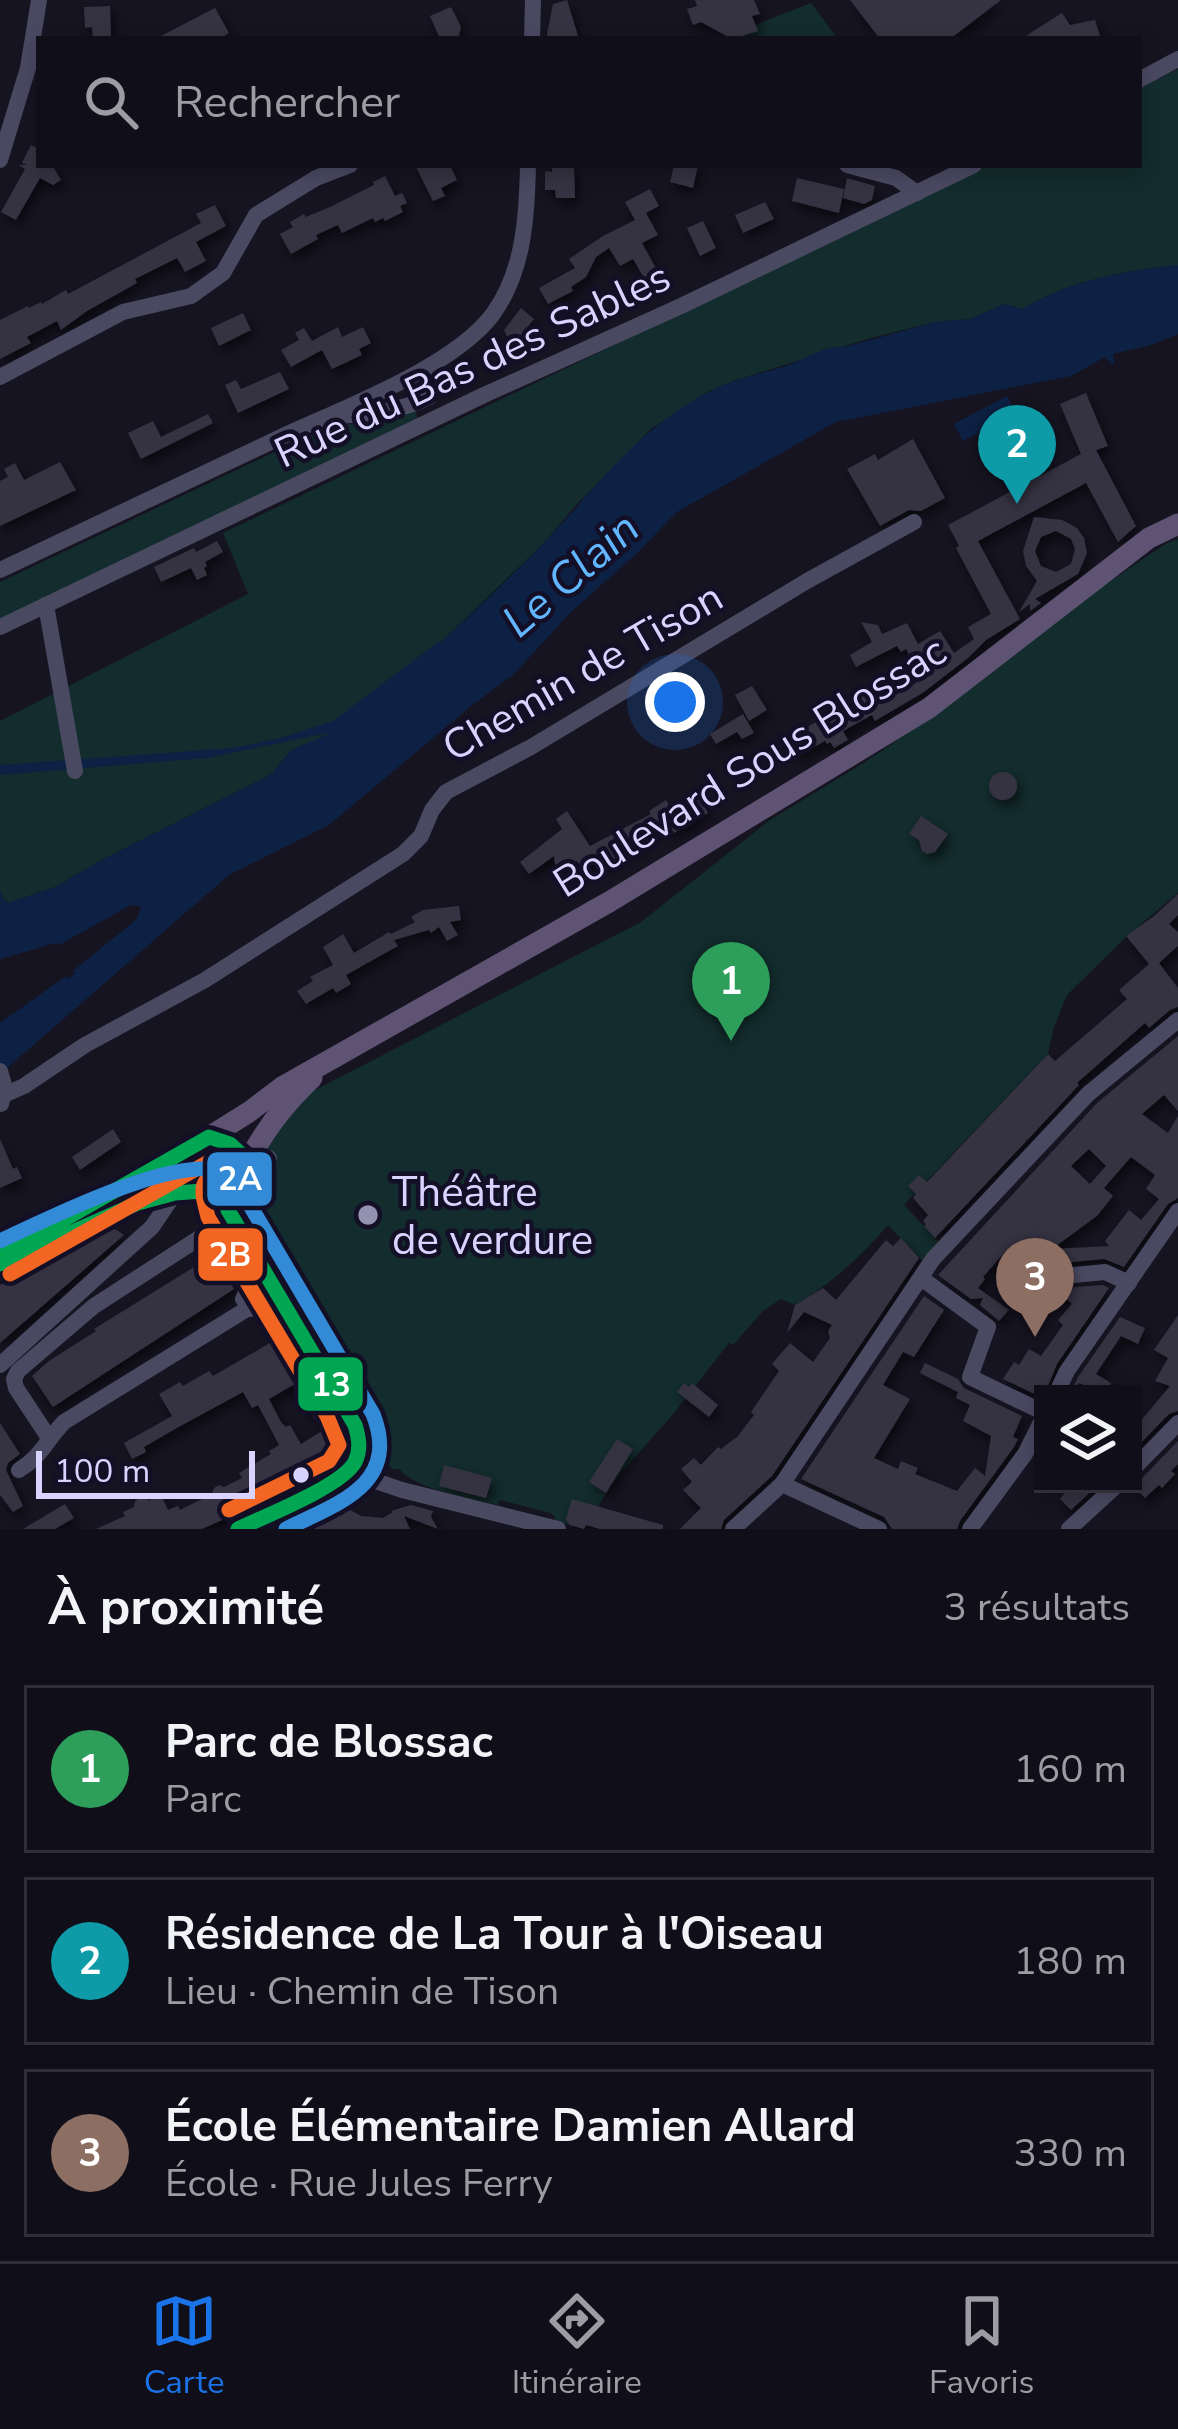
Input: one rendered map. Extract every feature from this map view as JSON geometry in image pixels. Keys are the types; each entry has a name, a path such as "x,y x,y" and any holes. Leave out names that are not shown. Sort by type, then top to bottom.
{"main road":[{"name":"Boulevard Sous Blossac","path":"209,1185 194,1160 206,1138 282,1087 609,902 929,708 1149,538 1178,524"},
{"name":"Boulevard Sous Blossac","path":"175,1193 238,1184 277,1114 346,1052"},
{"path":"0,1260 206,1138 238,1148 245,1168"},
{"path":"0,1260 138,1203 175,1193"}],"street":[{"path":"0,160 28,68 39,0"},
{"path":"532,36 533,0"},
{"path":"1142,78 1178,59"},
{"path":"0,377 123,313 191,296 223,273 256,215 316,178 342,168"},
{"path":"0,570 418,371 468,340 502,299 520,251 528,168"},
{"path":"859,168 910,180"},
{"name":"Rue du Bas des Sables","path":"0,627 437,417 681,306 910,180 961,168"},
{"path":"418,371 437,417"},
{"path":"324,417 374,414 429,397"},
{"name":"Chemin de Tison","path":"2,1101 85,1045 205,980 403,854 421,836 446,792 530,748 807,580 914,523"},
{"path":"46,605 74,765"},
{"path":"733,1529 782,1484 933,1259 1088,1094 1178,1020"},
{"name":"Chemin de Tison","path":"1,1072 2,1101"},
{"path":"245,1168 269,1158"},
{"path":"209,1185 281,1295 357,1429 360,1451 350,1472 334,1483 238,1529"},
{"path":"0,1365 138,1240 175,1193"},
{"path":"1060,1385 1178,1211"},
{"path":"115,1214 132,1223 138,1240"},
{"path":"49,1438 14,1379 119,1288 212,1234 218,1235 247,1284 243,1299 250,1309"},
{"path":"1053,1277 1105,1271 1129,1283"},
{"path":"921,1278 988,1327 970,1378 1034,1410"},
{"path":"19,1470 38,1459 64,1422 281,1295"},
{"path":"1142,1459 1178,1423"},
{"path":"970,1529 1034,1433"},
{"path":"350,1472 558,1529"},
{"path":"378,1482 382,1505"},
{"path":"782,1484 878,1529"},
{"path":"1070,1529 1108,1493"}],"green space":[{"path":"811,3 836,36 736,36"},
{"path":"1178,69 1178,265 1098,278 1023,309 1004,304 971,319 935,322 871,338 707,392 652,428 544,543 441,642 332,733 291,750 266,777 58,886 8,903 3,899 0,721 248,594 223,533 983,168 1142,168 1142,87"},
{"path":"415,410 418,418 0,621 0,582 317,432"},
{"path":"1178,539 1178,893 1067,995 1048,1054 904,1205 939,1242 923,1262 888,1225 821,1288 795,1305 781,1299 763,1311 733,1345 729,1343 614,1481 584,1529 554,1521 550,1513 445,1492 393,1469 380,1456 239,1214 247,1193 272,1166 264,1150 277,1130 311,1092 641,922 770,820 936,714 1088,596"}],"water":[{"name":"Le Clain","path":"1178,265 1178,334 1113,354 1114,366 1105,357 1071,376 836,422 677,512 570,613 513,675 329,825 229,875 0,1074 0,1023 66,976 69,979 137,919 141,906 131,905 59,945 0,959 0,891 8,903 58,886 266,777 291,750 333,732 207,758 0,775 0,765 234,748 333,721 441,642 530,557 641,439 687,404 738,380 829,348 935,322 971,319 1004,304 1023,309 1098,278"},
{"path":"1007,396 1016,413 963,441 954,424"}],"building":[{"path":"567,0 578,36 547,36 553,4"},
{"path":"695,0 754,0 760,14 752,16 758,31 727,36 701,22 693,25 687,9 697,6"},
{"path":"850,0 1001,0 954,36 878,36"},
{"path":"110,6 111,36 93,36 92,27 85,28 84,7"},
{"path":"451,7 461,27 459,36 439,36 430,16"},
{"path":"215,8 229,33 224,36 161,36"},
{"path":"1062,13 1070,25 1095,20 1100,36 1026,36"},
{"path":"31,145 36,148 36,168 54,168 61,180 53,185 40,178 16,220 1,212 25,169 18,165 27,165 22,163"},
{"path":"416,168 451,168 457,180 441,188 445,196 433,201"},
{"path":"552,168 574,168 575,198 556,198 555,190 545,190 545,171 552,172"},
{"path":"673,168 697,168 693,188 670,182"},
{"path":"385,176 395,196 402,193 407,203 400,206 403,212 385,221 373,218 342,233 338,225 291,254 280,234 293,227 290,222 330,207"},
{"path":"797,178 844,189 839,213 792,201"},
{"path":"847,178 875,186 872,200 864,204 843,198"},
{"path":"650,189 659,206 646,213 658,235 642,243 657,276 646,281 633,259 620,266 609,248 596,257 586,277 571,287 573,291 548,304 539,288 575,268 569,259 635,220 625,202"},
{"path":"765,202 774,219 743,233 735,215"},
{"path":"215,205 226,226 196,242 206,261 185,272 177,258 135,279 137,283 61,330 57,321 27,337 31,343 0,359 0,320 66,290 68,294 201,223 196,214"},
{"path":"703,221 716,248 700,256 687,228"},
{"path":"521,308 534,319 514,352 504,330"},
{"path":"243,313 251,330 219,346 211,328"},
{"path":"338,327 342,337 363,327 371,343 359,349 362,355 332,369 322,350 291,367 281,350 299,340 295,333 304,328 312,341"},
{"path":"280,372 289,389 238,413 225,385 236,380 241,389"},
{"path":"1086,393 1108,446 1096,450 1136,526 1118,542 1086,483 978,541 1020,619 986,640 924,692 875,721 872,715 843,731 848,740 834,748 825,741 798,756 788,738 867,693 876,703 922,679 906,649 901,652 897,646 856,667 850,655 872,642 861,622 878,625 882,634 907,623 918,644 940,631 954,653 974,639 968,627 991,614 948,525 1081,454 1060,404"},
{"path":"208,414 213,423 141,459 128,433 153,421 161,437"},
{"path":"913,439 945,498 880,526 847,469 875,454 878,460"},
{"path":"60,462 76,490 0,526 0,481 8,477 4,469 15,463 24,480"},
{"path":"1034,517 1062,520 1077,528 1087,553 1078,574 1035,599 1041,603 1030,611 1030,604 1019,612 1037,581 1026,566 1023,551","holes":["1056,531 1071,539 1075,549 1071,564 1056,572 1041,566 1035,551 1041,537"]},
{"path":"217,541 223,552 205,562 207,575 197,580 191,568 161,582 154,567"},
{"path":"752,686 767,710 749,721 735,695"},
{"path":"743,714 754,733 742,739 737,732 716,744 710,734"},
{"path":"1003,772 1013,776 1017,786 1013,796 1003,800 993,796 989,786 993,776"},
{"path":"698,795 708,813 674,833 668,823 602,866 595,863 583,870 577,861 556,873 554,856 529,874 520,862 562,829 556,819 567,811 590,846 651,814 666,800 672,810"},
{"path":"921,816 948,834 935,852 922,851 919,840 909,834"},
{"path":"1178,894 1178,915 1169,924 1178,932 1178,946 1159,963 1178,988 1178,1007 1149,1028 1145,1023 1077,1083 935,1238 924,1226 928,1215 908,1186 919,1175 927,1182 1048,1054 1055,1061 1127,999 1119,990 1149,964 1126,936"},
{"path":"459,906 461,920 450,922 458,935 447,941 439,927 394,940 398,946 346,975 351,984 336,993 333,988 306,1004 297,991 313,981 310,977 333,965 323,947 343,934 354,953 415,922 411,917 423,910"},
{"path":"1178,1036 1178,1111 1164,1095 1142,1114 1168,1133 1178,1116 1178,1198 1168,1204 1124,1267 1104,1259 1052,1264 1042,1271 1042,1283 1049,1289 1109,1288 1057,1364 1048,1385 1034,1385 1034,1394 1003,1379 1029,1349 1041,1356 1063,1325 1058,1320 1072,1304 1059,1292 1040,1299 1028,1270 1005,1252 978,1288 1009,1310 999,1321 980,1305 983,1298 971,1299 938,1275 1097,1103","holes":["1089,1149 1106,1166 1090,1184 1071,1166","1131,1157 1155,1175 1146,1189 1159,1199 1141,1220 1129,1210 1105,1241 1109,1246 1052,1249 1097,1216 1113,1196 1104,1188"]},
{"path":"113,1129 121,1142 80,1170 72,1157"},
{"path":"0,1139 22,1178 0,1188"},
{"path":"115,1229 124,1235 0,1343 0,1285"},
{"path":"901,1238 919,1258 772,1476 724,1520 721,1529 680,1529 701,1508 683,1490 692,1482 681,1469 694,1458 701,1465 718,1447 737,1437 779,1371 772,1364 790,1343 813,1362 830,1338 832,1325 804,1312 787,1333 795,1305 823,1288 836,1300 886,1240 893,1246"},
{"path":"215,1254 234,1289 53,1407 32,1376 94,1329"},
{"path":"924,1296 944,1310 914,1357 903,1352 883,1385 910,1399 874,1458 898,1469 901,1461 918,1468 915,1474 957,1491 975,1468 985,1476 991,1436 963,1421 970,1405 956,1398 958,1392 920,1373 925,1363 1022,1416 1014,1447 957,1529 892,1529 884,1517 801,1479"},
{"path":"275,1314 344,1432 326,1464 269,1499 202,1529 96,1529 125,1516 123,1512 142,1496 149,1500 161,1495 168,1510 178,1506 180,1510 212,1494 219,1485 242,1478 239,1473 279,1445 258,1405 252,1408 243,1392 144,1447 146,1452 132,1459 124,1443 172,1416 159,1394 209,1371 213,1376 275,1340 264,1320","holes":["293,1385 322,1431 301,1444 269,1399"]},
{"path":"1178,1315 1178,1411 1142,1442 1142,1419 1170,1386 1155,1381 1168,1358 1154,1350"},
{"path":"1120,1317 1145,1328 1138,1344 1121,1336 1096,1374 1110,1385 1074,1385"},
{"path":"684,1383 689,1387 692,1383 718,1405 709,1417 677,1392"},
{"path":"0,1423 20,1454 6,1470 23,1506 13,1512 0,1495"},
{"path":"617,1439 633,1449 606,1493 589,1482"},
{"path":"1178,1441 1178,1464 1171,1471 1175,1474 1162,1488 1159,1485 1145,1498 1140,1493 1142,1478"},
{"path":"444,1465 492,1478 486,1498 439,1486"},
{"path":"1065,1493 1089,1493 1071,1510 1060,1499"},
{"path":"572,1499 663,1525 663,1529 570,1525 566,1519"},
{"path":"65,1504 74,1518 55,1529 23,1529"},
{"path":"411,1505 433,1511 438,1529 404,1516 410,1529 279,1529 279,1524 347,1508 361,1516 383,1518"}],"transit line":[{"name":"13","path":"0,1256 209,1137 230,1144 243,1156 245,1171 231,1189 175,1193 138,1203 0,1264"},
{"name":"2B","path":"10,1274 212,1160 224,1166 203,1187 208,1217 327,1416 339,1445 329,1461 229,1510"},
{"name":"2A","path":"0,1241 84,1202 155,1177 217,1169 239,1177 248,1202 373,1414 379,1438 378,1458 359,1489 286,1529"},
{"name":"13","path":"223,1191 228,1210 355,1425 359,1444 355,1462 335,1481 238,1529"}],"place":[{"name":"Résidence de La Tour à l'Oiseau","path":"1017,504"},
{"name":"Parc de Blossac","path":"731,1041"},
{"name":"Théâtre de verdure","path":"368,1215"},
{"name":"École Élémentaire Damien Allard","path":"1035,1337"}]}
